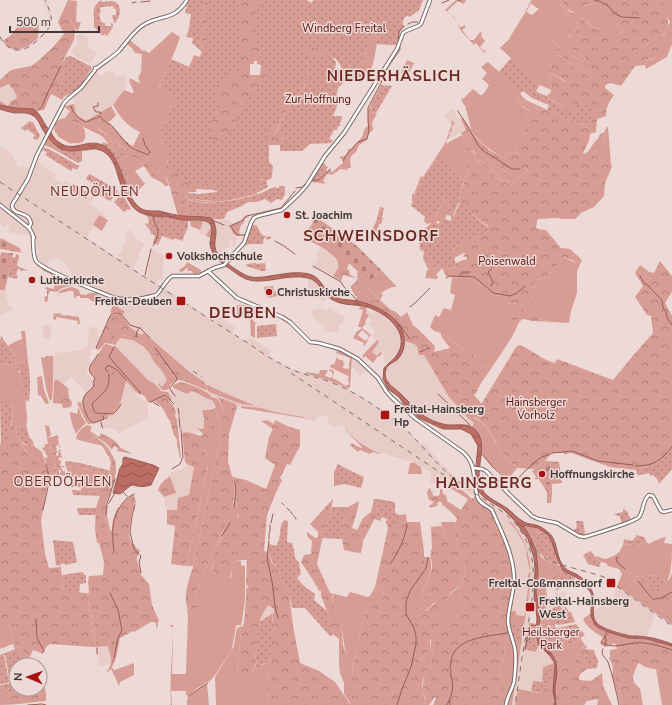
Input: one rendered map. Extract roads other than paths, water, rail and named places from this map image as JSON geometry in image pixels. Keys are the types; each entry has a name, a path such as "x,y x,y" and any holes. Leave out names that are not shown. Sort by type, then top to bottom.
{"main road":[{"path":"28,228 30,220 26,215 13,210 11,206 28,179 36,158 64,104 80,89 96,69 115,55 139,29 152,21 173,15 187,0"},
{"path":"0,206 28,228 33,236 37,260 40,265 115,298 128,300 156,295 165,282 172,276 198,276 212,268 224,265 244,243 250,223 254,218 259,215 282,210 304,188 325,156 343,134 354,117 397,49 403,33 406,30 417,27 421,24 430,0"},
{"path":"212,268 212,274"},
{"path":"208,271 237,298 288,320 310,342 337,348 357,358 378,378 392,398 416,418 467,455 476,469 486,471 531,516 557,522 580,536 586,536 636,520 640,516 646,498 649,495 653,496 661,511 664,512 672,510"},
{"path":"476,469 474,478 478,498 480,502 492,510 507,545 513,570 514,584 508,621 515,649 515,655 513,684 507,698 506,705"}],"water":[{"path":"0,105 15,108 34,109 55,139 65,146 93,143 104,146 111,152 116,160 132,198 137,205 144,210 159,211 179,216 211,218 216,230 215,246 217,254 235,269 244,274 251,277 263,277 294,273 309,274 317,278 327,291 336,298 354,300 367,304 378,308 392,317 401,326 404,336 404,349 397,360 389,365 385,371 385,376 389,384 409,402 409,405 429,419 447,425 466,425 473,428 481,441 482,449 479,474 482,489 490,498 508,509 522,521 540,526 551,535 562,564 567,570 581,577 592,591 594,598 593,614 599,625 631,636 653,638 672,644 672,646 648,639 621,636 608,632 595,625 591,616 591,593 576,577 563,571 548,535 538,528 523,525 536,550 538,572 536,592 540,614 538,636 543,646 551,653 556,662 556,705 554,705 554,662 539,645 536,636 537,618 534,597 535,569 534,558 528,539 514,520 503,509 485,498 478,491 475,475 478,446 471,434 461,429 443,429 419,418 405,406 399,397 388,389 383,379 384,368 397,355 401,345 401,338 394,324 382,314 367,307 343,304 331,299 312,279 292,277 252,281 242,277 222,263 213,253 210,244 212,229 208,222 202,220 184,220 150,216 139,212 133,207 126,195 115,165 108,155 97,149 68,151 62,149 51,141 34,116 28,113 15,113 0,109"},
{"path":"125,457 159,468 151,485 133,485 120,494 113,493 120,468 123,464 123,458"}],"waterway":[{"path":"442,3 449,0"},
{"path":"594,0 602,2 615,14 622,17 639,18"},
{"path":"141,2 150,1"},
{"path":"132,3 136,2"},
{"path":"408,24 418,22"},
{"path":"398,43 399,32 404,26"},
{"path":"386,70 399,51 400,47"},
{"path":"36,112 41,108 61,66"},
{"path":"343,161 358,142 367,139 369,131 368,108 382,80"},
{"path":"98,103 98,106 93,107 96,112 100,112 101,114"},
{"path":"71,106 75,114 83,121 86,122 96,118"},
{"path":"458,111 469,128"},
{"path":"97,118 100,116 106,122"},
{"path":"107,123 111,125"},
{"path":"112,126 128,144"},
{"path":"469,129 482,150 512,169 520,169"},
{"path":"143,138 145,145 150,152"},
{"path":"126,142 130,147 136,150 148,155 150,152"},
{"path":"312,180 318,180 330,169"},
{"path":"296,188 303,187 305,184"},
{"path":"244,218 281,208 295,191"},
{"path":"153,216 158,229 158,234 153,246"},
{"path":"230,226 244,219"},
{"path":"212,220 224,225"},
{"path":"230,226 237,235 245,235"},
{"path":"275,241 295,254"},
{"path":"145,275 151,249"},
{"path":"313,266 341,282 358,301"},
{"path":"491,286 493,282 488,272 492,268"},
{"path":"459,276 462,272 470,272"},
{"path":"446,278 450,276 474,277 493,293 510,296 517,293 525,286"},
{"path":"640,276 644,283 649,286 662,300 663,308 672,325"},
{"path":"410,307 430,288"},
{"path":"96,348 110,316 114,314 121,314 130,325 139,328"},
{"path":"136,337 137,331 140,327"},
{"path":"401,327 410,339"},
{"path":"140,328 150,338"},
{"path":"114,347 109,357 140,394"},
{"path":"155,348 177,378 170,388"},
{"path":"420,352 425,350"},
{"path":"98,354 89,369 91,375 95,378 93,383 94,386 85,395 83,404 88,418 94,423 104,419 103,416"},
{"path":"108,372 105,369 108,365 117,370 126,380"},
{"path":"109,374 107,389 92,404 94,411 96,413 113,414 121,404"},
{"path":"170,389 175,396"},
{"path":"438,394 468,423 471,428"},
{"path":"150,402 165,395 174,404"},
{"path":"153,402 159,406"},
{"path":"178,408 179,413"},
{"path":"179,417 180,428"},
{"path":"101,422 103,428"},
{"path":"172,469 180,464 183,457 181,430"},
{"path":"635,466 647,465 656,462 672,447"},
{"path":"552,453 572,451 598,461 633,465"},
{"path":"481,453 492,466 513,484 540,458 550,454"},
{"path":"46,464 49,475 48,482"},
{"path":"106,515 106,507 115,479"},
{"path":"234,507 236,493 235,482"},
{"path":"43,510 48,487"},
{"path":"123,492 127,496"},
{"path":"109,503 115,493"},
{"path":"129,497 134,494"},
{"path":"114,551 113,534 115,517 128,497"},
{"path":"135,505 130,532 134,549 139,554"},
{"path":"287,508 290,511"},
{"path":"271,523 273,514"},
{"path":"222,536 230,523"},
{"path":"390,564 401,545 407,524"},
{"path":"270,525 270,530"},
{"path":"269,541 267,557 278,618"},
{"path":"140,555 139,562 141,573"},
{"path":"618,557 616,558 617,562 625,569"},
{"path":"397,705 411,667 416,644 414,628 406,614 406,602 410,591 426,568 428,558"},
{"path":"638,581 654,600"},
{"path":"655,599 661,598 672,592"},
{"path":"110,593 118,610 122,630 118,638 114,658"},
{"path":"36,619 37,638 44,651"},
{"path":"525,650 529,629 532,625 537,626"},
{"path":"450,669 451,659 459,646 472,640 507,633 508,631"},
{"path":"605,646 605,636 607,632"},
{"path":"527,641 530,639 529,634"},
{"path":"605,636 601,642 606,645 616,646 644,643 672,650"},
{"path":"97,648 97,654"},
{"path":"603,649 602,654 610,667 619,705"},
{"path":"447,705 451,696 453,683 451,670"},
{"path":"188,697 208,683"},
{"path":"450,700 450,705"},
{"path":"28,705 46,705"}],"railway":[{"path":"0,37 9,47 18,50 29,47 39,39 48,29 51,18 45,0"},
{"path":"0,182 270,358 294,371 338,385 371,403 410,433 448,474 500,510 518,527 525,538 530,551 533,588 515,705"},
{"path":"193,371 202,377"},
{"path":"291,373 444,475"},
{"path":"530,543 534,549 548,561 604,577 672,626"}],"place":[{"name":"St. Joachim","path":"287,215"},
{"name":"Volkshochschule","path":"169,256"},
{"name":"Lutherkirche","path":"32,280"},
{"name":"Christuskirche","path":"269,292"},
{"name":"Freital-Deuben","path":"181,301"},
{"name":"Freital-Hainsberg Hp","path":"385,415"},
{"name":"Hoffnungskirche","path":"542,474"},
{"name":"Freital-Coßmannsdorf","path":"611,583"},
{"name":"Freital-Hainsberg West","path":"530,607"}],"district":[{"name":"NIEDERHÄSLICH","path":"394,76"},
{"name":"NEUDÖHLEN","path":"95,192"},
{"name":"SCHWEINSDORF","path":"371,236"},
{"name":"DEUBEN","path":"243,313"},
{"name":"OBERDÖHLEN","path":"63,482"},
{"name":"HAINSBERG","path":"484,483"}],"park label":[{"name":"Windberg Freital","path":"344,28"},
{"name":"Zur Hoffnung","path":"318,99"},
{"name":"Poisenwald","path":"507,261"},
{"name":"Hainsberger Vorholz","path":"536,408"},
{"name":"Heilsberger Park","path":"551,638"}]}
